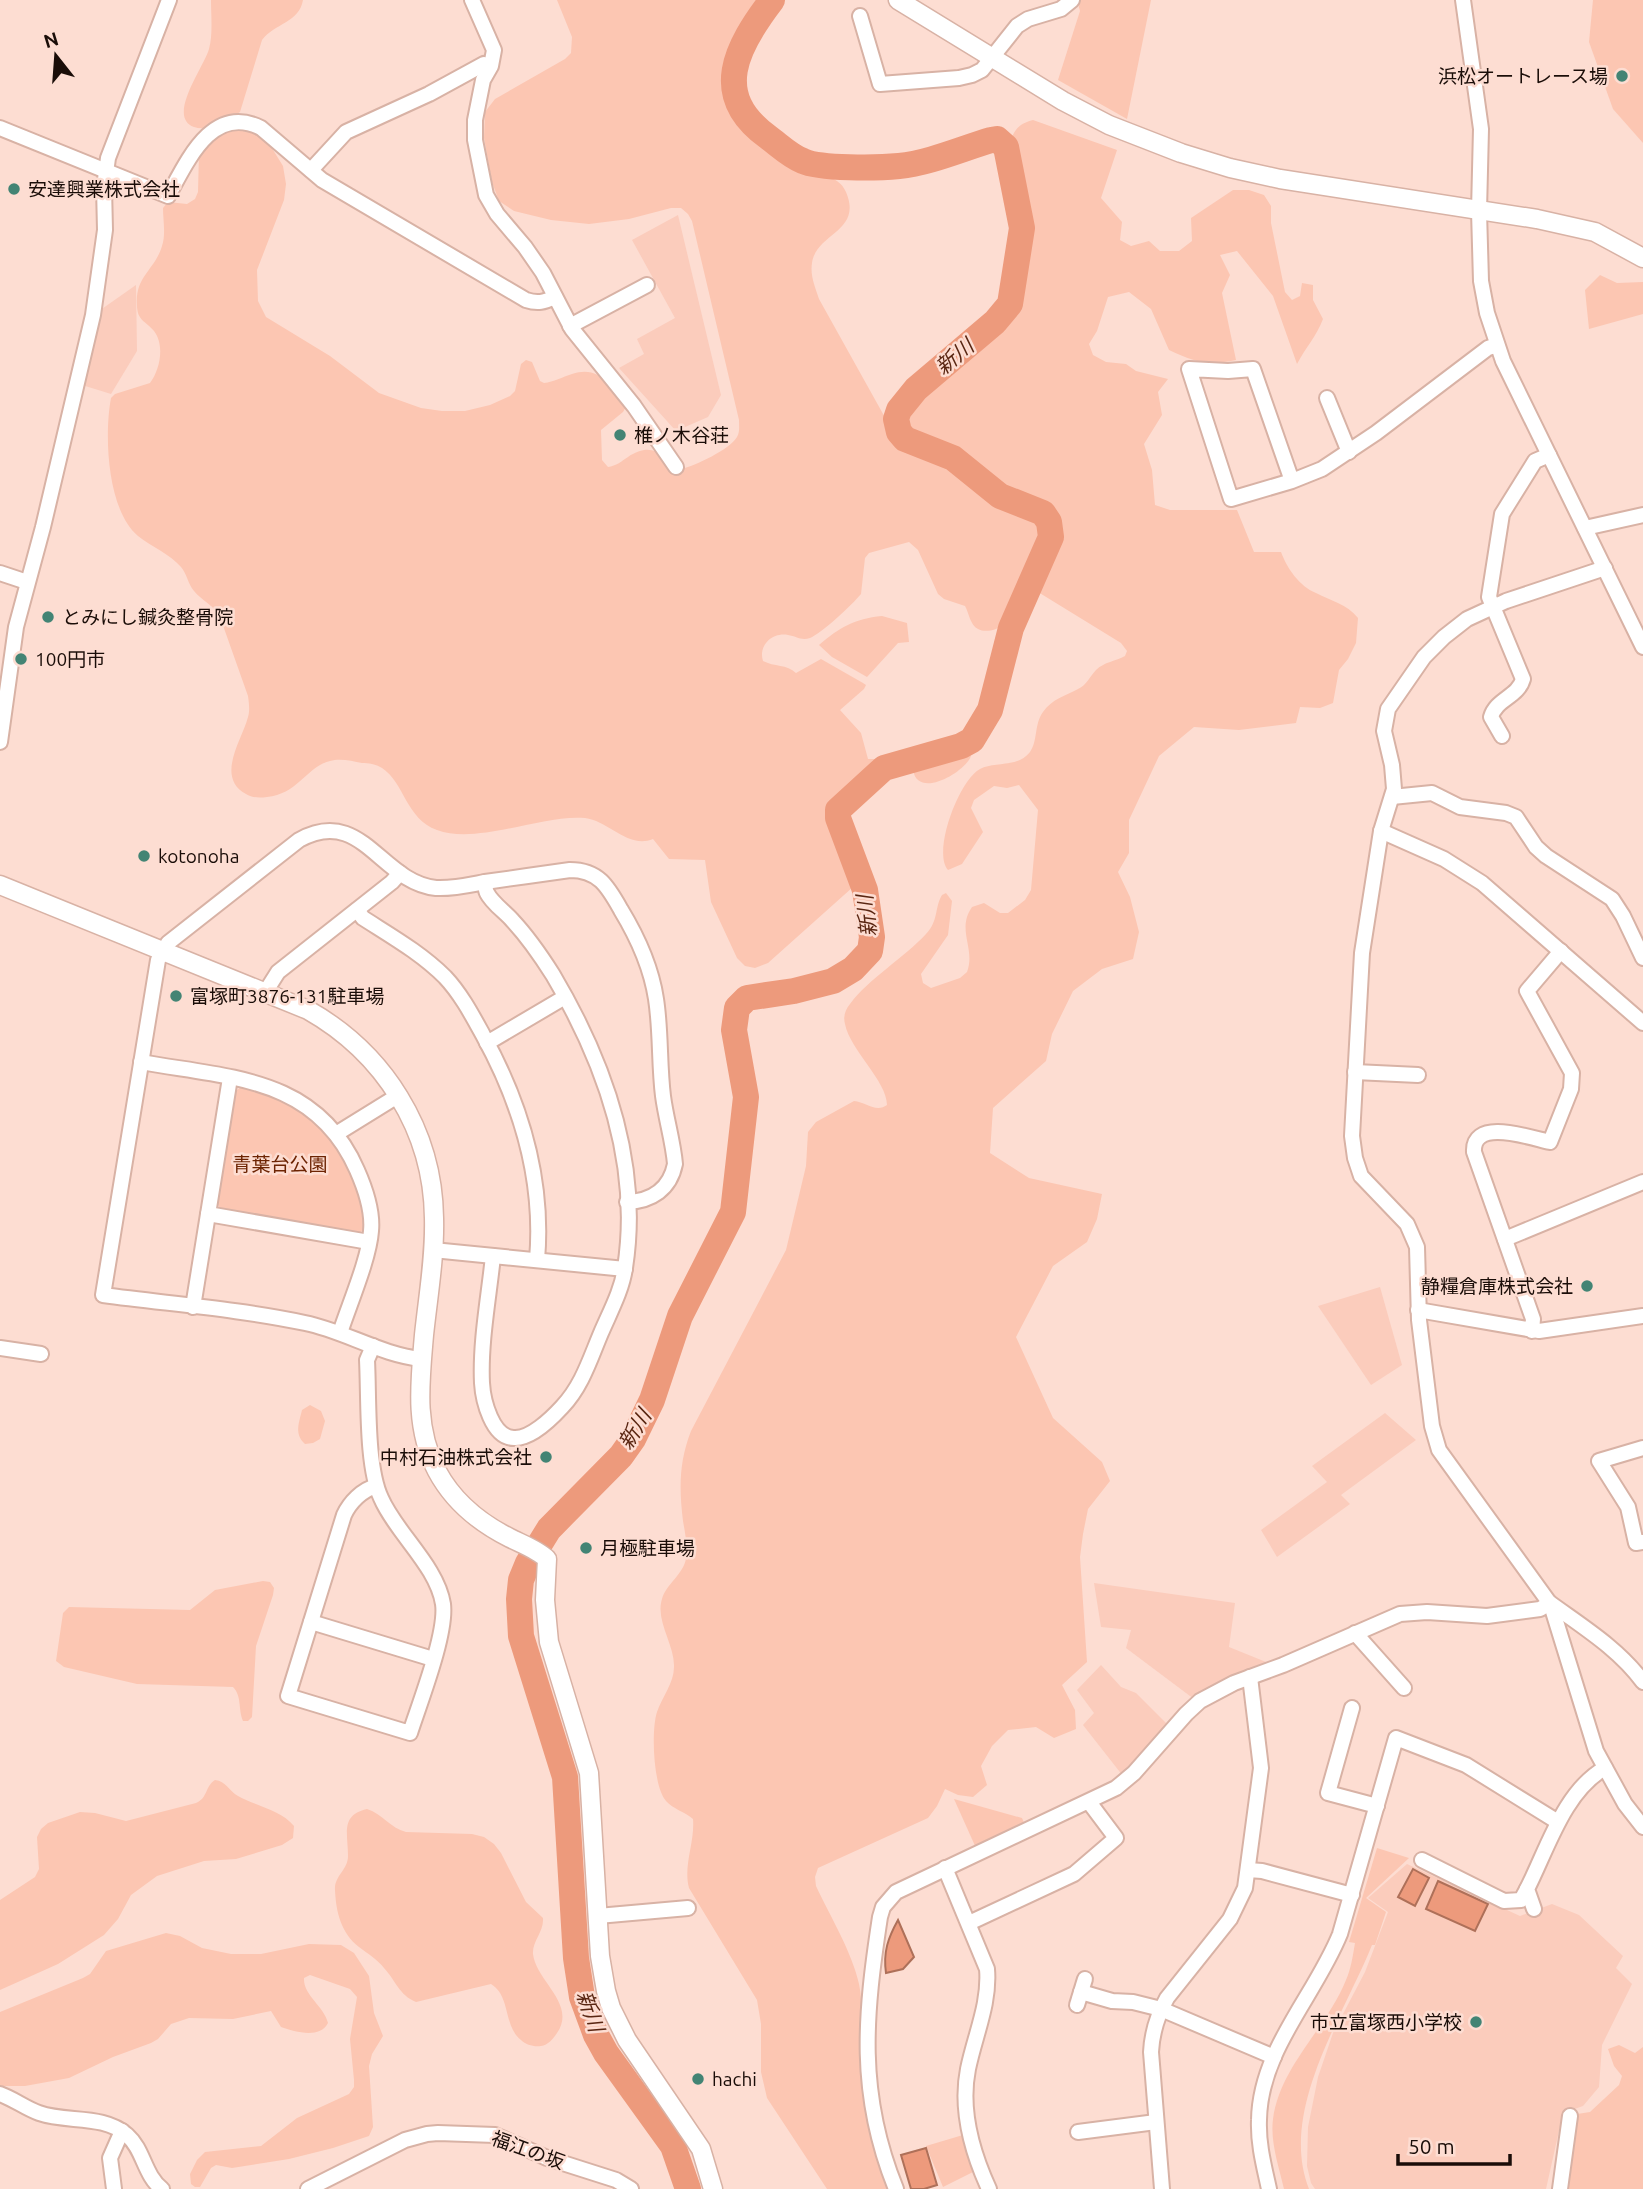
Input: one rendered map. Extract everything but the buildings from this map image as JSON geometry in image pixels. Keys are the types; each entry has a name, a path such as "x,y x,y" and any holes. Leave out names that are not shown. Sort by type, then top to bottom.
{"street":[{"path":"0,742 13,640 93,315 105,230 105,171 112,144 169,0"},
{"path":"472,0 494,50 494,58 483,80 475,120 483,184 491,205 531,255 570,326 634,406 676,467"},
{"path":"898,0 1063,101 1109,124 1205,161 1280,179 1537,219 1595,232 1643,258"},
{"path":"858,26 880,84 966,77 982,70 1017,26 1028,19 1061,9 1072,0"},
{"path":"1463,0 1481,129 1481,281 1487,313 1497,345 1643,647"},
{"path":"311,170 346,132 429,94 484,64 489,68"},
{"path":"0,128 168,196 194,150 204,139 216,130 240,121 261,128 322,180 526,300 536,303 555,297"},
{"path":"570,326 647,285"},
{"path":"1292,481 1253,369 1189,369 1231,499 1292,481 1322,469 1349,452 1488,348 1497,345"},
{"path":"1327,398 1349,452"},
{"path":"1502,736 1491,717 1493,710 1515,694 1521,687 1523,678 1489,597 1502,513 1535,461 1549,455"},
{"path":"1585,528 1643,515"},
{"path":"1605,568 1493,606 1461,624 1433,646 1388,709 1384,732 1394,777 1392,797 1381,831 1362,953 1353,1136 1357,1167 1367,1183 1399,1214 1413,1235 1419,1260 1418,1310 1432,1426 1439,1450 1550,1603 1604,1642 1630,1665 1643,1682"},
{"path":"0,573 27,582"},
{"path":"1392,797 1432,793 1460,807 1506,813 1516,817 1536,847 1546,856 1612,899 1643,958"},
{"path":"422,1359 403,1357 305,1323 103,1295 158,960 168,943 299,840 310,834 336,830 349,834 413,881 438,888 582,870 593,874 610,890 642,948 656,998 663,1097 675,1164 673,1175 660,1192 651,1197 627,1202"},
{"path":"1381,831 1424,849 1463,870 1499,897 1643,1023"},
{"path":"266,991 278,972 400,873"},
{"path":"485,883 486,892 528,939 565,997 591,1045 609,1093 621,1143 627,1202 623,1280 578,1387 556,1414 517,1439 506,1437 498,1429 487,1408 482,1385 493,1256"},
{"path":"0,885 308,1010 346,1035 378,1066 399,1095 417,1131 430,1174 434,1212 433,1250 419,1388 420,1417 426,1445 438,1472 454,1495 474,1516 547,1559 545,1600 549,1642 589,1773 602,1973 611,2008 627,2040 701,2149 713,2189"},
{"path":"357,910 363,918 431,964 446,979 460,995 487,1043 511,1091 527,1140 536,1192 537,1260"},
{"path":"1532,1331 1532,1319 1474,1152 1474,1144 1484,1133 1513,1133 1550,1143 1571,1089 1572,1073 1527,991 1561,951"},
{"path":"487,1043 565,997"},
{"path":"141,1062 265,1086 295,1098 313,1110 336,1134 352,1159 367,1198 371,1218 369,1242 340,1333"},
{"path":"1355,1072 1418,1075"},
{"path":"193,1307 230,1078"},
{"path":"336,1134 399,1095"},
{"path":"1505,1239 1643,1182"},
{"path":"208,1214 369,1242"},
{"path":"433,1250 625,1269"},
{"path":"1418,1310 1532,1331 1556,1330 1643,1315"},
{"path":"373,1346 367,1360 372,1465 376,1486 387,1510 439,1588 443,1617 410,1733 288,1696 348,1506 368,1489 376,1486"},
{"path":"0,1348 41,1354"},
{"path":"1643,1447 1599,1461 1628,1507 1636,1543 1643,1542"},
{"path":"896,2189 880,2142 871,2097 866,2029 869,1984 883,1907 896,1892 1089,1802 1125,1782 1200,1701 1216,1691 1400,1614 1413,1612 1487,1616 1540,1609 1550,1603"},
{"path":"1550,1603 1592,1739 1625,1804 1643,1827"},
{"path":"311,1622 433,1659"},
{"path":"1355,1633 1404,1688"},
{"path":"1162,2189 1151,2052 1155,2024 1161,2010 1236,1909 1245,1888 1261,1768 1250,1677"},
{"path":"1352,1708 1328,1793 1377,1806"},
{"path":"1269,2189 1261,2152 1259,2119 1263,2088 1274,2057 1332,1953 1344,1924 1396,1738 1466,1765 1558,1822"},
{"path":"1422,1860 1504,1901 1521,1900 1558,1822 1575,1797 1605,1768"},
{"path":"968,1923 1074,1874 1116,1838 1089,1802"},
{"path":"945,1868 985,1961 988,1983 968,2068 965,2107 976,2156 989,2189"},
{"path":"1248,1870 1262,1871 1352,1895"},
{"path":"1527,1889 1534,1909"},
{"path":"598,1916 688,1908"},
{"path":"1081,1992 1161,2010 1274,2057"},
{"path":"0,2094 40,2114 102,2123 122,2131 137,2146 149,2176 162,2189"},
{"path":"1560,2189 1570,2116"},
{"path":"1078,2132 1156,2122"},
{"path":"114,2189 110,2158 122,2131"},
{"name":"福江の坂","path":"308,2189 405,2140 438,2133 495,2135 547,2158 616,2180 631,2189"}],"shaded area":[{"path":"678,215 721,395 708,417 676,431 619,368 644,354 637,339 675,318 632,240"},
{"path":"136,285 137,351 111,394 82,385 99,311"},
{"path":"1380,1287 1402,1365 1371,1385 1318,1306"},
{"path":"1385,1413 1416,1440 1341,1495 1350,1504 1277,1557 1261,1530 1327,1482 1312,1466"},
{"path":"1094,1583 1235,1603 1229,1647 1271,1664 1214,1686 1194,1699 1126,1648 1131,1630 1101,1627"},
{"path":"1101,1665 1121,1687 1136,1693 1168,1725 1123,1776 1083,1725 1094,1713 1077,1690"},
{"name":"市立富塚西小学校","path":"1407,1864 1520,1916 1552,1904 1579,1915 1623,1956 1616,1968 1632,1984 1602,2045 1599,2087 1583,2106 1563,2113 1546,2189 1315,2189 1311,2183 1307,2166 1308,2127 1318,2077 1333,2033 1365,1972 1388,1912 1368,1898"},
{"path":"1413,1869 1429,1878 1415,1906 1398,1897"},
{"path":"1438,1881 1488,1904 1475,1931 1426,1909"},
{"path":"898,1920 914,1957 903,1969 886,1973 887,1945"},
{"path":"926,2148 937,2185 911,2189 901,2155"}],"green space":[{"path":"211,0 303,0 297,14 262,40 240,112 218,124 200,128 186,122 184,113 189,91 209,49"},
{"path":"557,0 760,0 736,39 728,58 726,94 732,111 745,129 765,146 800,170 838,181 846,192 850,205 848,216 844,224 821,245 812,263 812,277 819,299 897,439 910,448 955,466 999,501 1037,516 1044,526 1044,538 1031,568 1006,621 998,628 987,631 978,629 971,622 965,606 944,599 938,594 918,550 909,542 869,553 865,558 861,594 821,631 807,639 777,636 764,645 763,661 767,663 789,668 796,673 821,659 866,685 840,710 861,733 868,759 876,759 878,762 874,769 835,803 832,812 836,833 850,866 853,887 768,963 755,968 745,966 737,958 711,902 705,860 669,859 653,839 644,841 627,838 585,818 550,820 472,834 453,834 437,830 418,818 396,782 382,768 346,760 322,764 278,795 259,798 246,794 237,787 231,768 249,714 248,696 220,617 215,609 194,591 177,562 138,536 120,509 114,491 108,451 111,398 115,394 150,383 160,357 157,337 140,318 137,310 137,295 142,280 159,254 163,242 163,208 168,202 187,204 195,199 198,192 199,153 218,133 241,126 265,137 283,166 286,184 284,200 257,270 258,301 266,317 330,356 379,393 421,408 465,411 490,405 510,396 515,391 521,364 526,360 532,362 540,381 544,383 582,372 597,375 610,384 627,405 623,412 601,430 602,460 608,467 636,452 650,450 682,469 712,456 733,442 739,433 739,420 692,221 688,214 681,208 671,208 629,219 589,224 551,220 514,211 499,201 492,182 484,138 485,112 495,99 571,53 572,37"},
{"path":"1077,0 1151,0 1127,119 1058,80 1080,11"},
{"name":"浜松オートレース場","path":"1593,0 1643,0 1643,143 1613,109 1589,42"},
{"path":"1033,120 1117,150 1101,198 1122,222 1120,240 1131,246 1149,241 1160,251 1179,251 1192,241 1191,218 1233,190 1249,190 1264,195 1271,206 1271,223 1285,292 1292,300 1300,296 1302,283 1313,285 1313,300 1323,319 1297,364 1273,296 1237,251 1220,255 1230,275 1222,293 1236,360 1201,362 1169,350 1151,309 1129,292 1108,297 1097,331 1089,344 1093,355 1106,362 1126,364 1136,371 1168,379 1158,392 1162,415 1144,444 1152,470 1155,505 1170,510 1237,510 1254,552 1281,552 1290,570 1304,586 1354,613 1358,618 1356,643 1339,670 1333,703 1320,708 1300,707 1296,723 1239,730 1194,727 1159,756 1129,820 1129,853 1118,872 1130,897 1139,932 1133,959 1102,969 1073,991 1052,1034 1046,1061 993,1108 990,1153 1029,1178 1102,1194 1097,1219 1087,1242 1053,1266 1016,1337 1053,1418 1102,1462 1110,1481 1088,1509 1080,1557 1087,1662 1062,1685 1075,1710 1076,1729 1054,1738 1036,1727 1008,1730 992,1746 981,1766 987,1785 973,1797 958,1795 945,1789 928,1818 818,1868 816,1886 846,1947 859,1984 862,2006 861,2064 866,2104 889,2189 827,2189 767,2098 761,2072 761,2024 757,2000 689,1888 687,1871 693,1819 666,1801 658,1783 654,1758 655,1720 672,1679 674,1667 661,1607 664,1594 682,1569 686,1558 681,1486 687,1442 786,1250 806,1166 808,1132 816,1122 854,1101 875,1108 887,1105 881,1086 848,1034 844,1019 847,1009 866,986 926,934 933,924 942,895 946,893 952,901 948,935 921,974 923,983 931,988 960,978 967,972 969,955 966,924 972,907 984,903 1000,913 1008,913 1025,900 1031,890 1038,810 1019,785 1007,788 994,786 974,800 971,808 983,832 962,864 948,870 943,848 956,801 972,776 980,769 1025,757 1034,743 1040,717 1050,704 1081,687 1099,667 1125,656 1127,651 1121,643 1038,592 1037,580 1056,538 1052,514 1041,505 1003,492 956,453 908,435 901,419 910,402 924,386 996,329 1010,313 1018,296 1025,265 1028,232 1012,137 1020,126"},
{"path":"1600,275 1617,283 1643,282 1643,314 1589,329 1585,290"},
{"path":"882,616 907,623 909,642 898,643 867,677 832,657 819,645 848,625"},
{"path":"965,751 971,756 951,775 932,783 923,783 917,779 913,770 919,763"},
{"name":"青葉台公園","path":"243,1086 280,1098 297,1107 325,1130 346,1162 362,1204 365,1228 358,1234 222,1211 216,1202 234,1092"},
{"path":"310,1405 321,1411 325,1421 320,1439 305,1444 299,1436 299,1424 302,1410"},
{"path":"270,1582 274,1588 256,1646 252,1717 248,1721 243,1721 238,1694 233,1687 137,1684 64,1667 56,1661 63,1613 69,1607 190,1610 215,1590"},
{"path":"215,1780 222,1782 238,1796 289,1821 294,1826 293,1838 282,1845 236,1859 204,1861 157,1876 131,1895 118,1919 104,1935 58,1964 0,1990 0,1900 35,1877 39,1869 37,1837 41,1829 48,1823 80,1812 126,1821 196,1803 203,1798"},
{"path":"954,1799 1022,1818 1025,1825 976,1848"},
{"path":"367,1809 406,1832 472,1834 484,1837 501,1853 526,1902 543,1918 533,1954 562,2012 562,2022 548,2043 536,2046 528,2044 515,2034 502,1996 491,1984 416,2002 410,1999 381,1965 348,1935 338,1914 335,1885 347,1861 349,1821 358,1812"},
{"path":"1377,1848 1409,1858 1366,1898 1386,1912 1375,1945 1372,1945 1318,2064 1308,2096 1302,2128 1302,2159 1309,2189 1284,2189 1273,2137 1277,2100 1294,2064 1328,2015 1348,1976 1355,1943 1349,1942"},
{"path":"166,1933 180,1936 202,1948 231,1954 261,1954 309,1944 341,1945 354,1953 369,1976 374,2013 383,2036 372,2054 369,2066 373,2127 369,2136 289,2159 232,2168 216,2165 211,2168 200,2187 191,2184 190,2174 197,2160 205,2152 261,2146 297,2118 349,2094 354,2087 350,2039 357,1997 350,1989 310,1975 304,1978 307,1990 328,2023 319,2031 300,2032 281,2027 271,2011 233,2019 189,2018 171,2024 151,2043 69,2078 25,2086 0,2086 0,2012 90,1974 106,1951"},
{"path":"1619,2045 1635,2053 1643,2047 1643,2189 1554,2189 1571,2115 1590,2112 1619,2085 1622,2076 1614,2066 1608,2049"},
{"path":"963,2135 973,2172 943,2187 926,2146"}],"waterway":[{"name":"新川","path":"688,2189 673,2146 606,2053 596,2035 582,1997 576,1958 565,1777 521,1636 521,1580 549,1529 621,1456 633,1439 652,1400 680,1316 733,1212 746,1097 734,1030 737,1008 747,998 794,991 833,981 853,969 870,951 872,937 865,890 838,818 838,810 884,768 961,746 972,740 990,710 1011,628 1051,537 1049,522 1043,513 1000,496 953,458 905,439 899,432 896,419 899,410 916,389 995,322 1010,304 1022,228 1006,147 997,139 991,140 922,162 890,167 811,164 794,156 750,121 739,104 734,88 740,53 748,35 772,0"}],"place":[{"name":"浜松オートレース場","path":"1622,76"},
{"name":"安達興業株式会社","path":"14,189"},
{"name":"椎ノ木谷荘","path":"620,435"},
{"name":"とみにし鍼灸整骨院","path":"48,617"},
{"name":"100円市","path":"21,659"},
{"name":"kotonoha","path":"144,856"},
{"name":"富塚町3876-131駐車場","path":"176,996"},
{"name":"静糧倉庫株式会社","path":"1587,1286"},
{"name":"中村石油株式会社","path":"546,1457"},
{"name":"月極駐車場","path":"586,1548"},
{"name":"市立富塚西小学校","path":"1476,2022"},
{"name":"hachi","path":"698,2079"}]}
